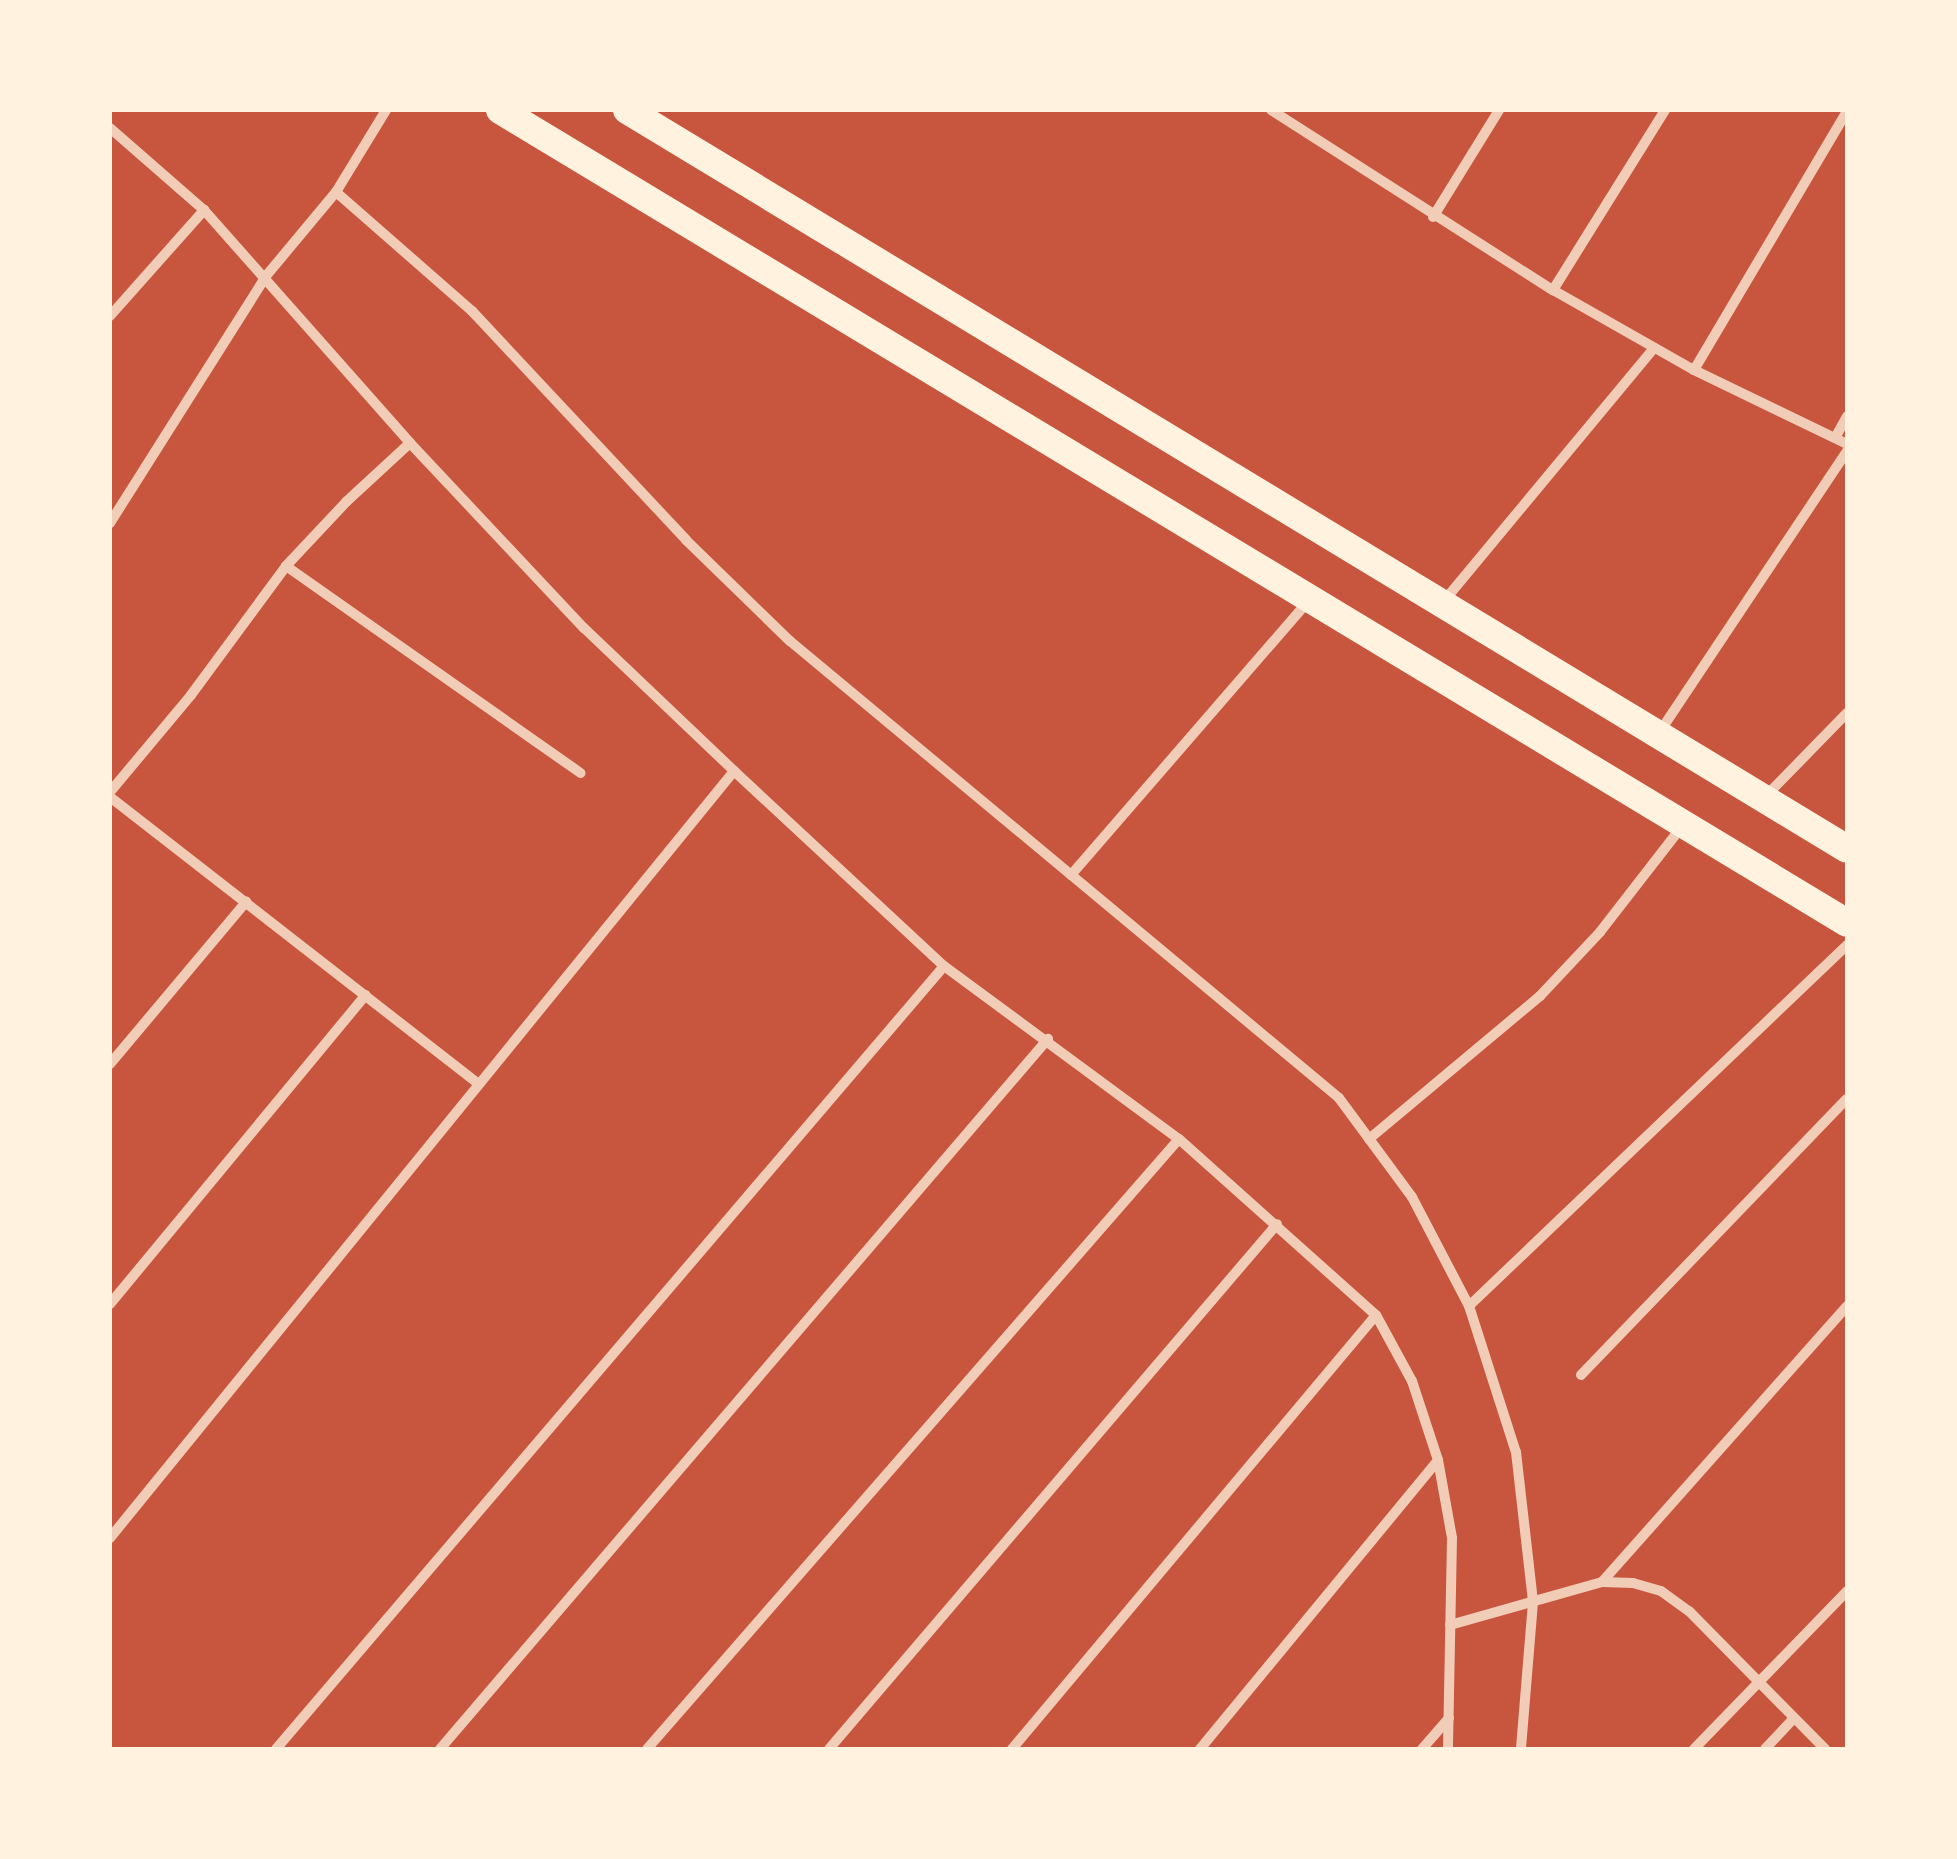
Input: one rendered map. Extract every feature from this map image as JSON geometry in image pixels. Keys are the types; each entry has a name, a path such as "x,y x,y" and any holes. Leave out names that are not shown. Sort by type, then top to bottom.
{"highway":[{"path":"500,110 1847,923"},
{"path":"627,110 1847,849"}],"street":[{"path":"110,524 266,276 336,192 386,110"},
{"path":"1271,110 1433,217 1554,290 1694,370 1835,438 1847,448 1658,734"},
{"path":"1433,217 1500,110"},
{"path":"1554,290 1665,110"},
{"path":"1694,370 1847,112"},
{"path":"110,128 204,210 410,443 584,628 734,772 944,966 1179,1139 1376,1315 1412,1380 1438,1460 1452,1538 1448,1749"},
{"path":"336,192 472,311 686,540 790,641 1338,1098 1412,1197 1469,1306 1516,1452 1534,1602 1521,1749"},
{"path":"110,316 204,210"},
{"path":"1443,602 1654,348"},
{"path":"1835,438 1847,416"},
{"path":"410,443 346,502 286,566 191,696 110,794 479,1084"},
{"path":"286,566 580,773"},
{"path":"1070,875 1309,599"},
{"path":"1764,799 1847,713"},
{"path":"110,1538 734,772"},
{"path":"1369,1139 1540,996 1600,932 1684,825"},
{"path":"110,1064 246,902"},
{"path":"1469,1306 1847,946"},
{"path":"276,1749 944,966"},
{"path":"110,1304 366,996"},
{"path":"440,1749 1048,1039"},
{"path":"1581,1375 1847,1099"},
{"path":"647,1749 1179,1139"},
{"path":"829,1749 1278,1224"},
{"path":"1602,1582 1847,1306"},
{"path":"1012,1749 1376,1315"},
{"path":"1200,1749 1438,1460"},
{"path":"1450,1625 1602,1582 1633,1583 1661,1592 1688,1610 1825,1749"},
{"path":"1694,1749 1847,1591"},
{"path":"1422,1749 1450,1718"},
{"path":"1766,1749 1794,1718"}]}
